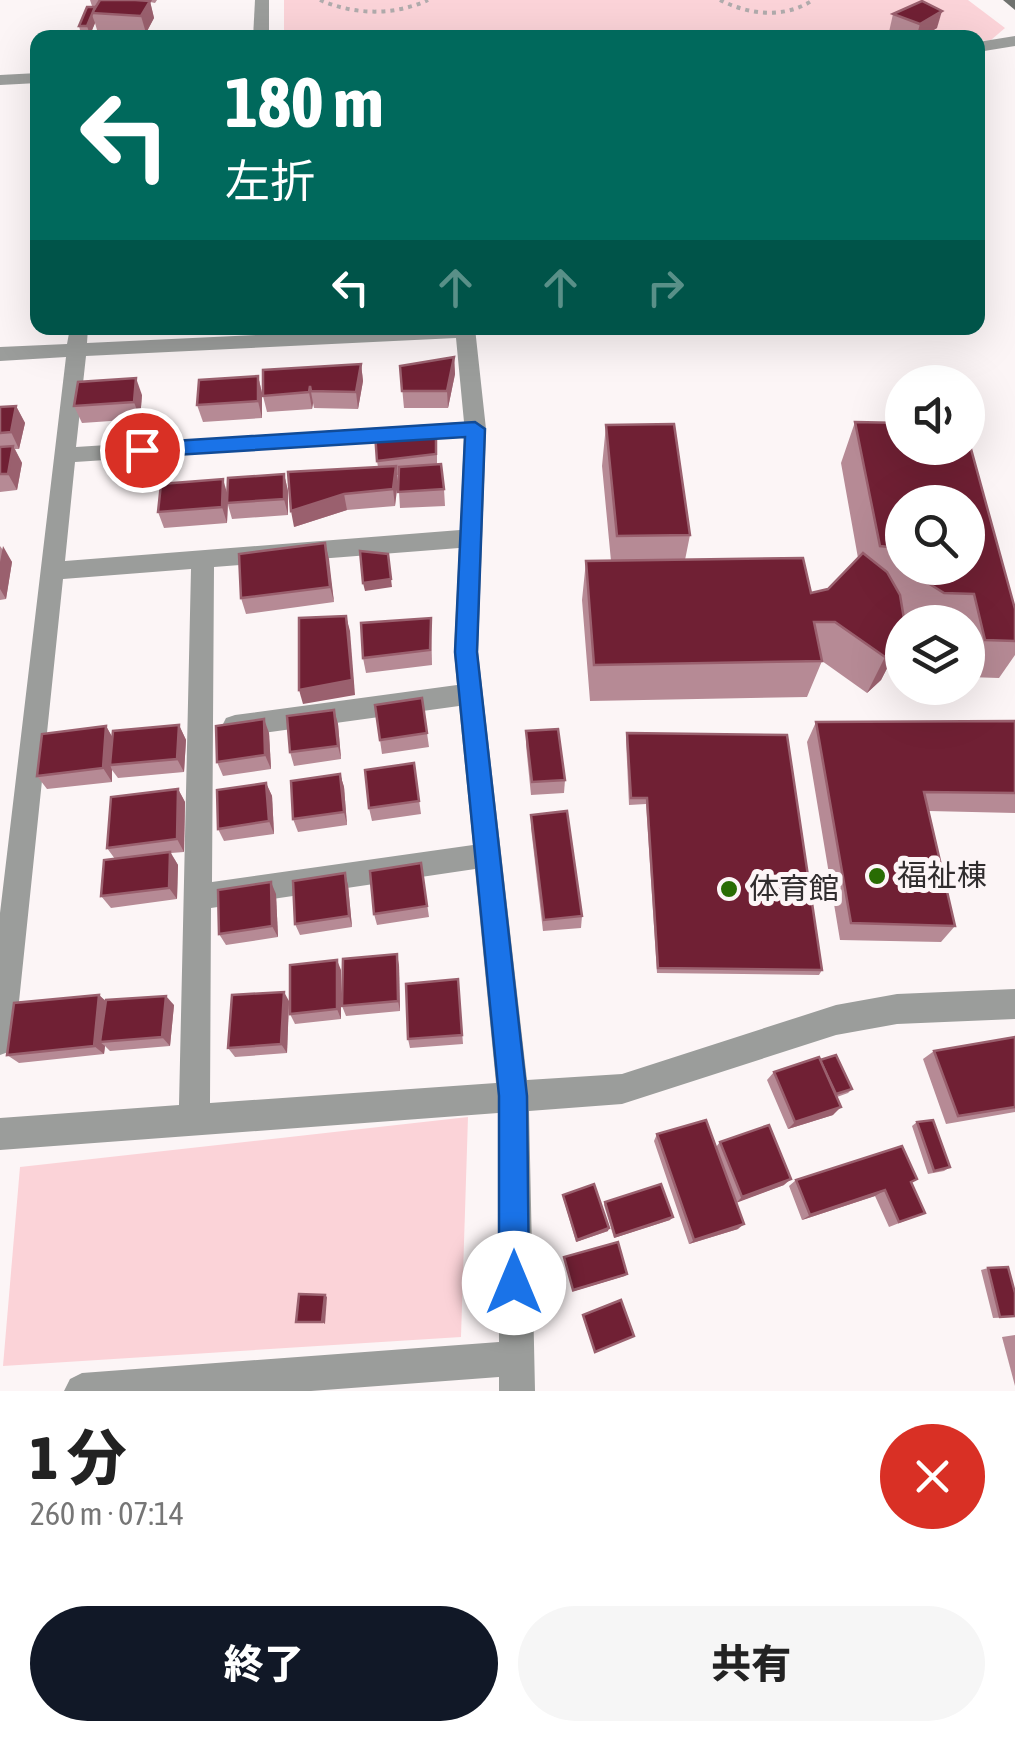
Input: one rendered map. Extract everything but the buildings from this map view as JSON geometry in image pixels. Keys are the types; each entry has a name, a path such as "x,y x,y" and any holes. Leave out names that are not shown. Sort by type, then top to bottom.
{"main road":[{"path":"1010,0 1015,6"}],"street":[{"path":"261,30 262,0"},
{"path":"985,46 1015,41"},
{"path":"0,80 30,78"},
{"path":"0,1040 68,455 78,335"},
{"path":"0,354 354,335"},
{"path":"82,1391 516,1374 513,1096 466,652 475,429 466,335"},
{"path":"68,455 475,429"},
{"path":"55,571 470,538"},
{"path":"194,1120 203,558"},
{"path":"200,730 470,694"},
{"path":"198,896 488,855"},
{"path":"0,1134 622,1089 836,1020 897,1009 1015,1004"}],"path":[{"path":"320,0 343,11 416,7 428,0"},
{"path":"720,0 739,10 776,12 799,10 813,0"}],"shaded area":[{"path":"284,0 968,0 1005,28 985,40 985,30 284,30"},
{"path":"468,1117 461,1337 3,1366 20,1167"}],"place":[{"name":"福祉棟","path":"877,876"},
{"name":"体育館","path":"729,889"}],"route":[{"path":"142,450 475,429 466,652 513,1096 514,1283"}]}
